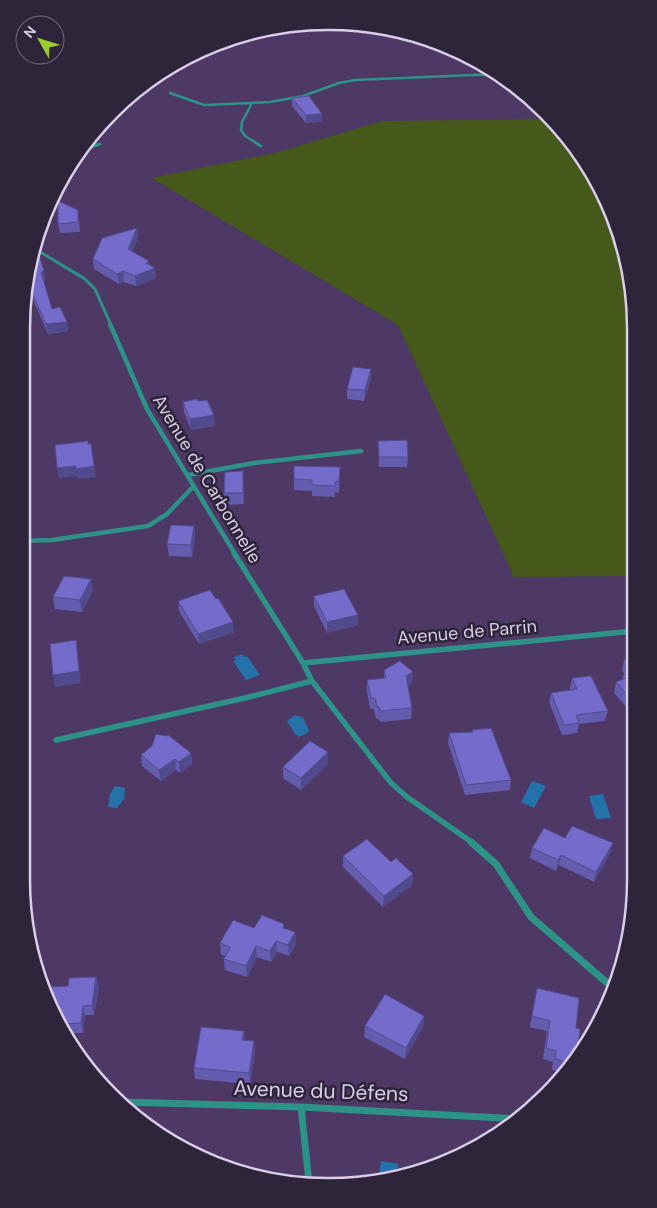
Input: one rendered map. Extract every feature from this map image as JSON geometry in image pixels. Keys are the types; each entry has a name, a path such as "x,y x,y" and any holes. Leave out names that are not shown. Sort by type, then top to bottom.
{"street":[{"path":"170,93 204,106 280,101 303,96 346,81 485,75"},
{"path":"252,103 242,122 241,130 245,136 261,146"},
{"path":"92,147 100,144"},
{"name":"Avenue de Carbonnelle","path":"40,252 85,278 95,290 147,409 188,475 193,487 303,663 312,681 391,783 407,797 482,849 496,864 537,922 608,984"},
{"path":"188,475 254,463 361,451"},
{"path":"30,541 107,534 148,526 174,509 193,487"},
{"name":"Avenue de Parrin","path":"303,663 627,632"},
{"path":"56,740 245,698 312,681"},
{"name":"Avenue du Défens","path":"130,1102 302,1107 507,1118"},
{"path":"302,1107 309,1177"}],"green space":[{"path":"542,119 565,147 587,179 604,214 617,251 626,309 627,576 514,577 398,325 152,178 275,153 382,121"}],"water":[{"path":"242,654 244,657 247,656 260,675 246,680 233,661 236,660 234,657"},
{"path":"295,715 303,717 309,731 299,737 287,721"},
{"path":"532,781 546,786 534,808 521,802"},
{"path":"115,786 125,788 124,799 117,808 108,807 110,794"},
{"path":"603,794 611,818 596,819 589,796"},
{"path":"381,1161 398,1164 397,1170 379,1173"}],"building":[{"path":"309,96 322,114 306,115 292,98"},
{"path":"59,201 78,210 78,222 58,224"},
{"path":"137,228 128,249 149,261 146,263 155,268 135,276 123,271 117,274 93,259 102,238"},
{"path":"39,255 44,271 41,272 52,309 60,307 67,322 46,324 33,294"},
{"path":"353,367 371,369 365,390 347,389"},
{"path":"197,399 198,401 207,400 214,415 190,419 183,402"},
{"path":"407,440 408,457 379,457 378,441"},
{"path":"88,441 88,444 91,444 94,466 76,469 76,466 57,468 55,445"},
{"path":"294,466 340,467 339,482 336,481 335,486 312,485 312,480 294,479"},
{"path":"243,471 243,493 224,493 225,472"},
{"path":"171,525 194,526 191,545 167,544"},
{"path":"64,576 91,579 80,600 53,597"},
{"path":"344,589 358,615 327,622 314,596"},
{"path":"210,590 216,599 218,598 233,622 198,634 178,601"},
{"path":"76,640 79,671 53,675 50,644"},
{"path":"400,661 413,672 406,676 412,708 380,711 375,698 371,698 367,680 386,678 384,670"},
{"path":"591,676 608,711 576,715 579,723 564,725 551,693 577,689 572,678"},
{"path":"627,678 627,694 616,682"},
{"path":"491,728 511,780 466,785 449,733 473,732 472,730"},
{"path":"156,734 168,735 191,753 179,762 175,759 159,770 141,755 152,746"},
{"path":"310,741 328,752 301,778 283,767"},
{"path":"572,826 613,843 596,872 561,855 558,860 532,848 544,828 565,838"},
{"path":"367,839 391,862 396,858 413,874 384,896 343,856"},
{"path":"262,915 284,924 283,928 295,932 288,945 276,941 270,951 256,946 246,966 224,959 230,947 220,943 233,920 254,928"},
{"path":"96,977 92,1005 83,1006 81,1023 67,1024 50,987 68,986 69,978"},
{"path":"537,988 579,998 576,1028 580,1029 578,1043 565,1062 555,1059 556,1051 546,1048 550,1021 532,1016"},
{"path":"385,994 424,1016 406,1048 365,1026"},
{"path":"201,1027 244,1031 242,1040 254,1041 249,1073 194,1068"}]}
